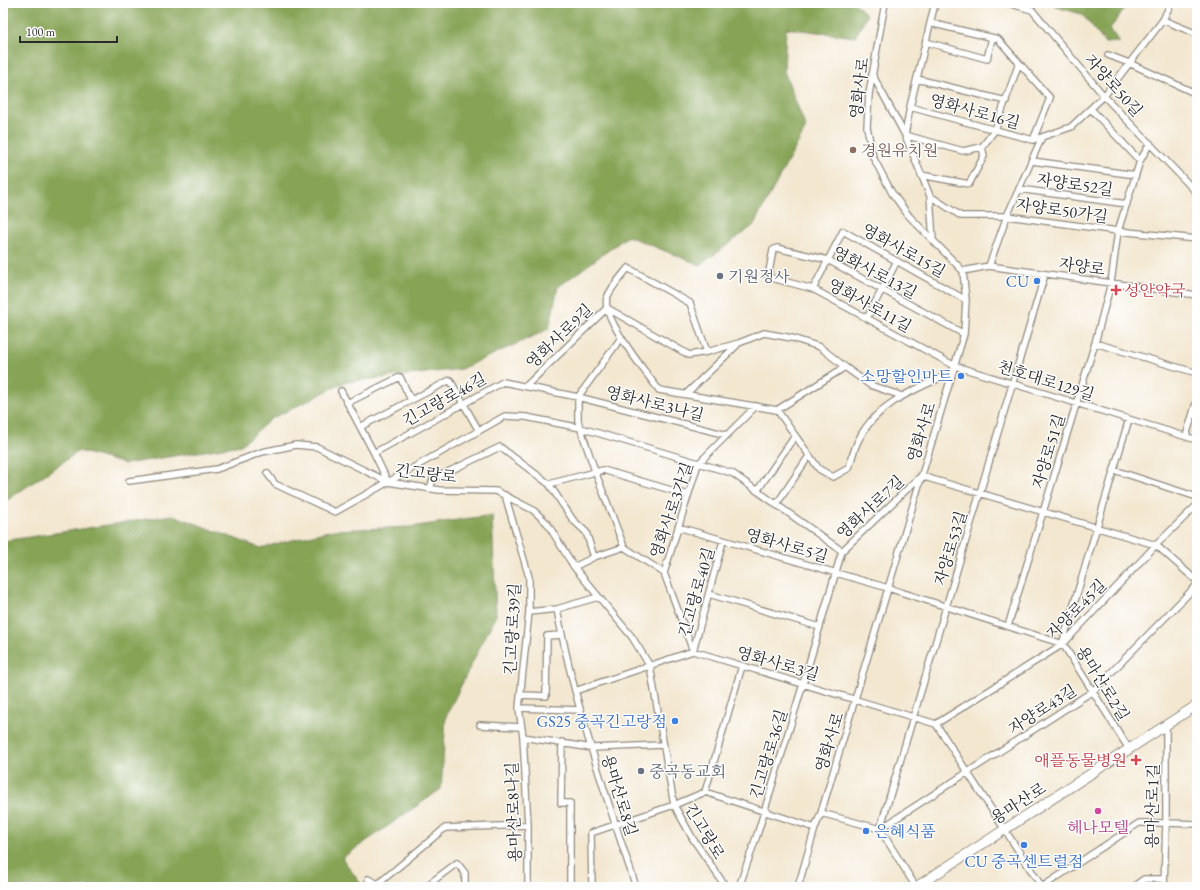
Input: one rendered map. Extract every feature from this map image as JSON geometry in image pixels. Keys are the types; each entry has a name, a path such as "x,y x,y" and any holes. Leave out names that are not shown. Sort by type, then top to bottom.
{"main road":[{"name":"용마산로","path":"916,887 1197,705"}],"street":[{"name":"영화사로","path":"798,887 964,334 966,300 963,271 909,216 892,193 873,157 867,127 869,94 885,3"},
{"name":"영화사로16길","path":"905,135 910,107 935,3"},
{"name":"자양로50길","path":"1008,3 1032,10 1104,96 1197,194"},
{"path":"1033,140 1071,127 1104,96 1163,20 1171,3"},
{"path":"1163,20 1197,34"},
{"path":"930,23 998,39 1050,98 1033,140"},
{"path":"926,42 987,59 992,38"},
{"path":"1108,56 1129,63 1197,94"},
{"path":"905,135 963,151 982,147 995,130 1019,63"},
{"path":"872,74 905,135 930,196 933,240"},
{"name":"영화사로16길","path":"917,79 1006,101"},
{"name":"영화사로16길","path":"910,107 1033,140"},
{"path":"1090,108 1140,161"},
{"path":"989,266 1007,216 1042,137"},
{"name":"자양로52길","path":"1111,283 1118,231 1140,161 1150,143"},
{"name":"영화사로16길","path":"921,175 969,184 984,156 982,147"},
{"name":"자양로52길","path":"1032,161 1136,176"},
{"name":"자양로52길","path":"1019,189 1127,204"},
{"name":"자양로50가길","path":"930,196 961,216 1007,216 1118,231 1197,239"},
{"name":"영화사로15길","path":"813,288 843,231 966,300"},
{"name":"영화사로13길","path":"768,277 773,250 777,248 828,260 964,334"},
{"path":"867,318 897,261"},
{"name":"자양로","path":"963,271 989,266 1197,295"},
{"path":"707,352 690,304 628,268 606,299 607,308 689,355 707,352 739,343 764,333 792,338 820,348 870,385 902,396"},
{"name":"자양로53길","path":"880,829 1045,274"},
{"name":"영화사로11길","path":"768,277 813,288 954,369"},
{"name":"자양로51길","path":"1008,626 1096,343 1111,283"},
{"name":"영화사로9길","path":"526,386 607,308 621,338 659,390 777,410"},
{"path":"575,691 693,651 664,573 624,546 595,471 578,421 578,396 621,338"},
{"path":"686,394 739,343"},
{"path":"1096,343 1197,373"},
{"path":"845,367 777,410 819,469 833,477 849,468 859,438 874,417 902,396 954,369"},
{"name":"천호대로129길","path":"954,369 1013,383 1197,440"},
{"path":"347,403 400,377 411,400"},
{"path":"360,427 450,380 479,431"},
{"name":"긴고랑로46길","path":"374,453 503,382 578,396"},
{"path":"341,392 388,482"},
{"name":"영화사로3나길","path":"578,396 727,435"},
{"path":"1186,436 1197,400"},
{"name":"영화사로3가길","path":"664,573 698,464 756,406"},
{"name":"영화사로7길","path":"267,473 275,484 335,512 505,416 526,417 581,428 732,473 842,551 921,476"},
{"path":"1063,644 1129,419"},
{"path":"757,491 795,436"},
{"name":"긴고랑로","path":"129,481 217,470 262,452 296,445 317,447 388,482 430,489 496,491 534,510 547,523 574,567 632,637 650,666 662,745 674,806 692,839 726,887"},
{"path":"430,489 433,479 500,447 549,484 573,520 586,532 594,557"},
{"path":"776,504 809,456"},
{"path":"549,484 603,470 688,495"},
{"path":"1114,470 1197,497"},
{"path":"921,476 1156,545 1197,581"},
{"name":"긴고랑로39길","path":"505,495 529,577 529,612 519,708 523,737"},
{"name":"자양로45길","path":"936,724 1063,644 1156,545 1197,505"},
{"name":"영화사로5길","path":"678,527 888,588"},
{"name":"긴고랑로40길","path":"693,651 724,541"},
{"path":"574,567 594,557 624,546"},
{"name":"긴고랑로36길","path":"739,887 803,684 842,551"},
{"name":"자양로43길","path":"880,829 1093,691 1197,585"},
{"name":"용마산로2길","path":"888,588 1063,644 1129,749"},
{"path":"709,594 820,627"},
{"path":"529,612 557,609 598,597"},
{"name":"용마산로8길","path":"557,609 561,635 580,710 636,887"},
{"name":"긴고랑로39길","path":"521,695 546,696 548,636 561,635"},
{"name":"영화사로3길","path":"693,651 936,724"},
{"path":"705,792 742,666"},
{"path":"519,708 580,710"},
{"path":"936,724 1042,887 1139,824 1197,824"},
{"path":"480,725 521,727"},
{"name":"용마산로1길","path":"1164,887 1166,823 1166,725"},
{"path":"523,737 562,742 592,748 662,745"},
{"name":"용마산로8나길","path":"523,737 528,825 528,887"},
{"path":"562,742 561,803 570,803 570,887"},
{"path":"592,887 591,833 674,806 705,792 815,828"},
{"path":"821,813 880,829 916,887"},
{"path":"368,879 378,884 445,828 528,825"},
{"path":"425,887 457,863 465,873 465,887"},
{"path":"1133,887 1144,880 1164,879"}],"green space":[{"path":"3,3 855,3 867,15 855,37 786,28 784,71 806,128 753,226 700,265 628,236 558,287 549,329 461,369 345,382 271,419 241,445 125,464 79,451 3,503"},
{"path":"1053,3 1128,3 1110,29 1119,42 1105,43 1082,14 1056,7"},
{"path":"173,515 260,548 333,530 410,527 492,515 496,615 446,716 441,789 342,858 363,887 3,887 3,541"}],"place":[{"name":"경원유치원","path":"853,150"},
{"name":"기원정사","path":"720,276"},
{"name":"CU","path":"1037,281"},
{"name":"성안약국","path":"1116,290"},
{"name":"소망할인마트","path":"961,376"},
{"name":"GS25 중곡긴고랑점","path":"675,721"},
{"name":"애플동물병원","path":"1136,760"},
{"name":"중곡동교회","path":"641,771"},
{"name":"헤나모텔","path":"1098,811"},
{"name":"은혜식품","path":"866,831"},
{"name":"CU 중곡센트럴점","path":"1024,845"}]}
